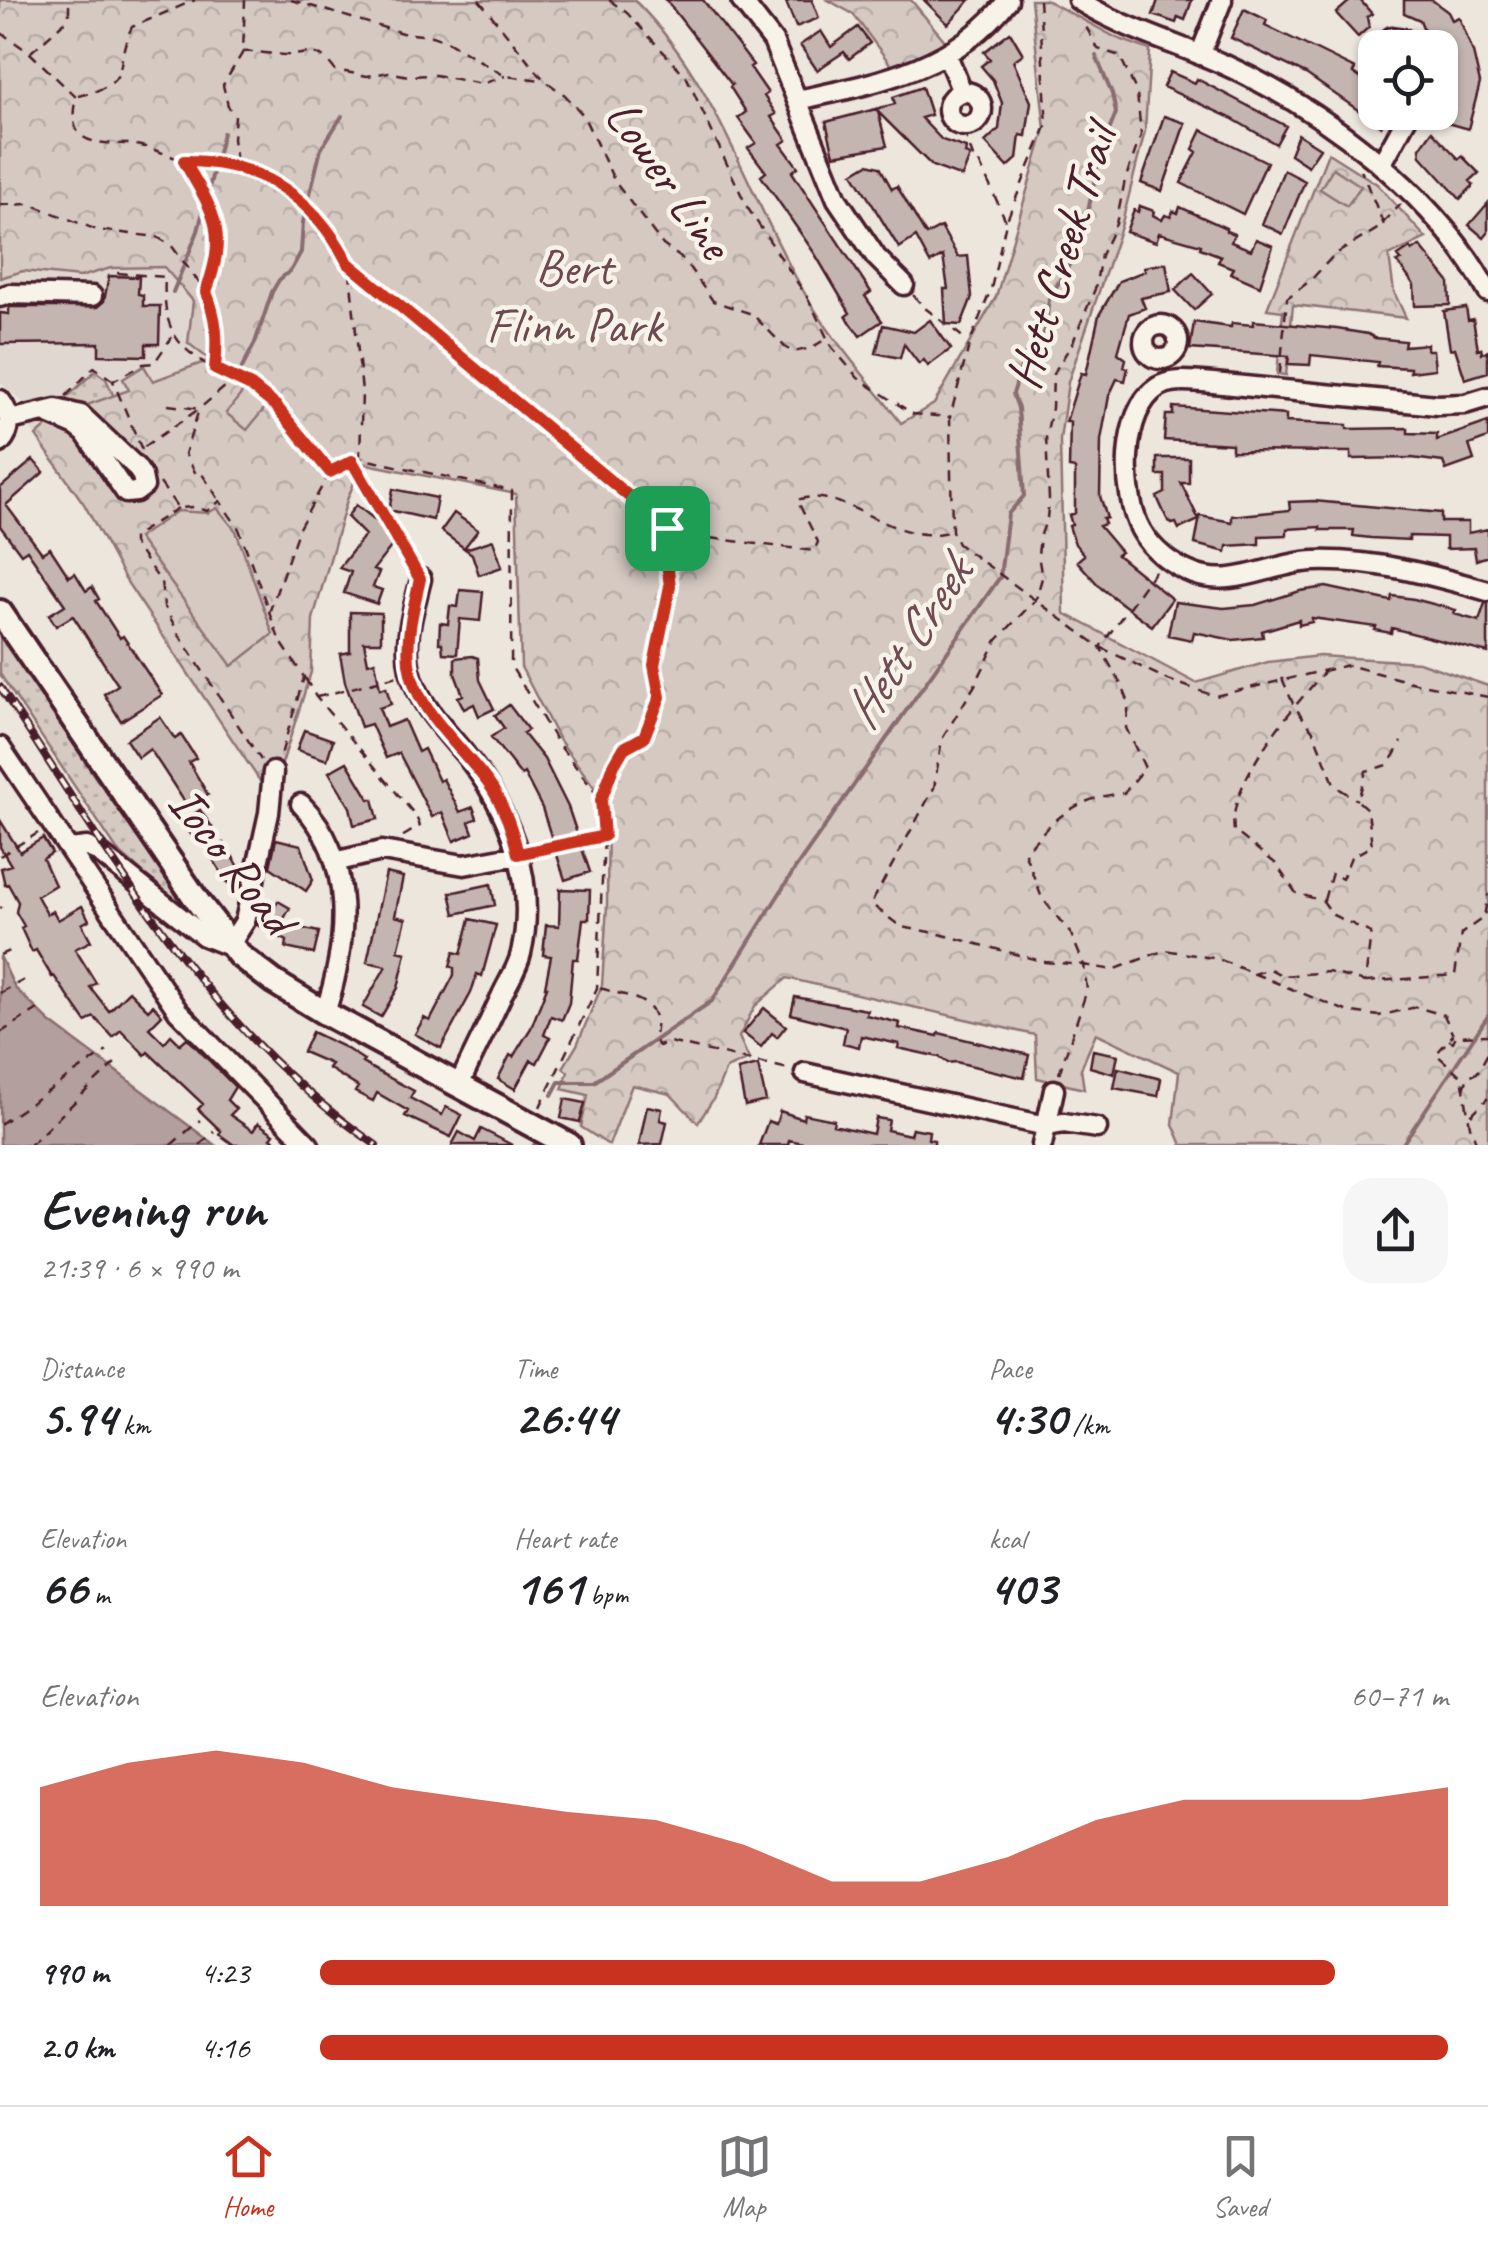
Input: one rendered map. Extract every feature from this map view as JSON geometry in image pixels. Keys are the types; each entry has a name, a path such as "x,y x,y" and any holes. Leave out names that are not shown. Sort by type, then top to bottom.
{"main road":[{"name":"Ioco Road","path":"0,612 229,946 274,982 569,1145"}],"street":[{"path":"741,0 773,40 837,199 876,257 904,286"},
{"path":"798,100 866,86 947,55 982,30 1008,0"},
{"path":"1200,55 1222,0"},
{"path":"1080,8 1200,55 1295,101 1381,165 1432,216 1486,285"},
{"path":"947,55 962,92"},
{"path":"1381,165 1400,130"},
{"path":"0,297 92,296"},
{"path":"1165,359 1171,382"},
{"path":"1488,397 1464,404 1437,404 1171,382 1154,390 1137,411 1130,439 1129,480 1141,530 1154,548 1179,567 1206,578 1228,578 1290,564 1334,562 1413,571 1488,591"},
{"path":"0,400 10,420 0,443"},
{"path":"10,420 53,407 82,414 136,467 144,486 126,493 85,433 53,407"},
{"path":"420,579 408,645 411,673 428,710 491,787 512,829 523,876 526,914 521,955 458,1085"},
{"path":"0,747 178,1011 309,1145"},
{"path":"70,849 87,846 97,852 204,936 229,946 245,921 269,813 273,772"},
{"path":"301,804 316,819 338,860 344,911 326,1012"},
{"path":"338,860 370,851 464,865 518,854"},
{"path":"805,1074 1044,1136 1064,1123 1097,1128"},
{"path":"1044,1136 1054,1090"}],"path":[{"path":"30,53 69,18 69,0"},
{"path":"76,96 102,90 116,80 132,27 195,0"},
{"path":"236,164 235,116 223,85 243,52 245,0"},
{"path":"291,0 402,33 449,42 504,76"},
{"name":"Lower Line","path":"479,0 544,80 584,115 615,182 663,244 684,260 713,300 752,314 794,352 826,340"},
{"path":"608,0 627,13 686,76 747,206 809,300 826,340 858,378 914,414 950,417"},
{"path":"1039,0 1047,124 1006,222 991,289 970,342 950,417 952,530 958,544 1100,646 1168,680 1215,696 1348,665 1488,697"},
{"name":"Hett Creek Trail","path":"1036,599 1042,578 1040,537 1049,499 1046,436 1052,408 1052,374 1073,342 1094,289 1101,255 1116,224 1124,180 1141,135 1137,92 1120,56 1098,49 1084,28 1080,8"},
{"path":"0,32 30,53 76,96"},
{"path":"243,52 285,55 313,51 324,56 334,70 367,76 389,72 482,84 504,76 544,80"},
{"path":"76,96 73,122 82,136 92,142 109,146 131,144 184,161 236,164 272,178 332,233 348,263 362,392 360,458"},
{"path":"964,131 974,160 980,164 1006,222"},
{"path":"184,161 212,208 218,226 218,252 213,258 206,292"},
{"path":"1360,166 1382,223"},
{"path":"1280,379 1287,298 1334,255 1384,225 1402,203"},
{"path":"0,205 30,204 96,230 157,237 171,245 206,292 215,314 215,369"},
{"path":"348,263 667,528 686,535 814,551 818,542 796,500 808,498 831,500 919,534 938,535 952,530"},
{"path":"117,272 165,278 163,306 172,337 276,406 330,472"},
{"path":"904,286 925,308 970,342"},
{"path":"113,381 143,364 154,364 172,337"},
{"path":"53,407 94,367 113,381 146,458"},
{"path":"142,449 234,379"},
{"path":"168,406 199,409"},
{"path":"199,409 185,454 239,529 279,639 316,697 416,816 420,826 400,838 398,853"},
{"path":"269,613 299,528 330,472 360,458 512,491 511,666 557,742 601,800"},
{"path":"352,461 420,579"},
{"path":"154,472 178,508"},
{"path":"220,501 207,510 195,506 178,508 133,538 133,542 161,582 164,606 181,638 202,666 234,725 273,772 304,677"},
{"path":"531,1124 597,988 604,836 601,800 614,765 624,748 644,737 660,697 654,665 668,604 670,568 663,548 663,532 667,528"},
{"path":"1100,646 1159,566"},
{"path":"1036,599 997,640 942,738 934,788 870,904 902,928 936,933 1045,962 1113,970 1165,950 1218,960 1346,1011 1379,1016 1416,1007 1444,1015 1453,1035 1436,1054 1462,1077 1477,1145"},
{"path":"1054,1090 1087,990 1084,965 1071,934 1042,898 1026,854 1045,826 1095,795 1124,792 1145,768 1126,728 1129,703 1124,688 1100,646"},
{"path":"1327,669 1294,706 1242,786 1232,816 1234,831 1275,863 1296,893 1323,901 1333,915 1371,933 1364,982"},
{"path":"316,697 411,673"},
{"path":"1282,678 1294,706 1314,730 1335,786 1368,810 1372,846 1351,857 1342,879 1332,873 1323,901"},
{"path":"1358,801 1366,771 1388,764 1402,742"},
{"path":"0,856 34,835"},
{"path":"518,854 604,836"},
{"path":"1252,974 1270,969 1283,976 1328,972 1364,982 1455,975 1461,934 1484,917 1488,894"},
{"path":"0,955 13,949"},
{"path":"0,993 24,980"},
{"path":"597,988 648,1005 659,1022 654,1040 658,1046 669,1042 805,1074"},
{"path":"0,1033 38,1009"},
{"path":"1448,1040 1488,1035"},
{"path":"0,1124 106,1051"},
{"path":"1464,1091 1468,1076 1476,1073 1488,1052"},
{"path":"30,1145 120,1059"},
{"path":"1470,1116 1488,1098"},
{"path":"171,1145 200,1120"},
{"path":"200,1145 214,1131"}],"shaded area":[{"path":"229,99 366,305 59,415 36,436 26,405 0,382 0,242"},
{"path":"0,956 15,988 50,1022 215,1145 0,1145"}],"green space":[{"name":"Bert Flinn Park","path":"0,0 634,0 689,68 711,105 808,299 901,423 934,404 996,297 1045,129 1031,0 1046,0 1117,38 1150,50 1145,131 1121,227 1068,382 1060,440 1064,613 1196,683 1268,662 1319,656 1419,662 1488,686 1488,1145 1182,1145 1173,1124 1179,1072 1096,1033 1081,1069 1084,1089 1037,1078 1035,1035 787,978 755,1006 739,1037 749,1059 726,1069 698,1123 670,1094 632,1085 609,1145 581,1127 588,1095 562,1089 568,1072 563,1068 602,985 608,806 558,738 521,667 516,494 362,463 347,500 313,619 311,672 279,773 264,787 125,579 84,504 36,436 59,415 129,390 123,379 144,366 153,381 210,360 188,343 193,301 164,267 111,268 80,277 23,271 0,278"},
{"path":"828,0 911,0 950,47 893,68 853,14"},
{"path":"1328,153 1377,184 1426,238 1389,256 1394,292 1406,318 1293,305 1286,375 1277,374 1283,311 1267,309"},
{"path":"1333,168 1361,186 1347,206 1320,189"},
{"path":"95,371 106,379 124,419 100,417 84,404 66,404 64,400"},
{"path":"247,387 268,404 247,430 226,413"},
{"path":"217,508 236,531 273,634 232,666 138,538 177,511 208,513"},
{"path":"0,632 97,780 135,827 200,923 139,876 141,871 117,850 0,674"}],"building":[{"path":"666,0 703,0 753,65 750,67 768,93 764,96 776,114 771,117 787,140 781,144 798,167 792,172 871,292 865,296 882,321 860,336 815,254 761,176 766,172 748,148 756,143 738,118 746,112 732,85"},
{"path":"812,0 819,18 796,27 786,2"},
{"path":"924,0 970,0 948,24"},
{"path":"1158,0 1192,0 1185,20 1178,17 1176,23 1153,15"},
{"path":"1351,0 1360,0 1372,14 1367,17 1369,27 1358,30 1358,37 1336,13"},
{"path":"1404,0 1432,0 1452,20 1459,17 1480,83 1468,129 1458,126 1458,30 1424,30 1420,20 1404,13"},
{"path":"1244,9 1267,20 1265,25 1355,69 1358,110 1306,74 1231,38"},
{"path":"858,27 870,43 849,59 844,52 817,70 800,45 821,31 831,47"},
{"path":"1010,32 1023,54 1013,61 1031,102 1026,136 1020,135 1017,159 1008,167 985,142 999,129 1002,103 993,80 981,66 990,59 984,52"},
{"path":"1170,72 1195,83 1197,79 1286,126 1276,144 1163,87"},
{"path":"922,87 931,115 921,118 942,140 966,148 965,154 970,156 962,177 932,166 878,112 887,146 834,155 826,122 895,104 893,97"},
{"path":"1164,116 1185,123 1162,191 1141,183"},
{"path":"1202,130 1267,162 1243,214 1181,183 1197,152 1193,149"},
{"path":"1432,131 1479,173 1470,181 1474,185 1460,199 1421,156 1420,148"},
{"path":"1298,134 1320,148 1308,166 1290,154"},
{"path":"868,164 880,167 892,189 897,186 926,235 941,227 958,257 968,256 972,297 961,325 946,324 944,289 948,289 943,256 930,263 916,237 899,248 853,173"},
{"path":"1284,170 1305,181 1283,234 1262,224"},
{"path":"1488,203 1488,233 1484,238 1469,225"},
{"path":"1140,206 1154,211 1153,215 1162,220 1165,215 1171,217 1173,211 1178,213 1180,207 1226,228 1234,234 1231,242 1251,250 1256,239 1273,246 1260,286 1230,273 1233,268 1218,262 1221,256 1200,248 1201,245 1159,233 1156,242 1126,232 1134,210 1138,212"},
{"path":"1420,246 1449,282 1450,305 1415,306 1414,285 1397,262 1401,260 1398,256"},
{"path":"1166,263 1171,292 1141,298 1145,308 1129,314 1118,353 1126,359 1124,367 1128,368 1125,381 1117,379 1109,396 1101,440 1100,496 1107,518 1099,526 1121,552 1117,555 1172,599 1152,626 1101,588 1077,561 1084,555 1069,526 1069,515 1075,513 1075,469 1069,468 1070,422 1066,422 1081,373 1086,374 1099,315 1119,281 1145,271 1144,267"},
{"path":"1193,273 1212,294 1194,310 1175,290"},
{"path":"109,276 139,277 138,294 143,295 143,306 160,306 159,344 146,344 146,356 99,355 99,343 0,344 0,313 9,314 9,307 97,307 104,301"},
{"path":"1466,308 1468,320 1473,319 1478,349 1482,353 1488,351 1488,372 1465,379 1455,348 1450,349 1444,311"},
{"path":"930,320 951,349 928,366 924,360 919,364 904,344 900,358 876,353 883,325 914,332"},
{"path":"1253,321 1368,334 1405,341 1404,346 1427,344 1427,350 1433,350 1435,369 1410,372 1410,368 1377,366 1378,362 1311,355 1310,365 1288,364 1289,356 1190,349 1194,322 1231,327 1232,323 1253,325"},
{"path":"1173,407 1286,415 1286,422 1347,425 1347,429 1408,428 1408,433 1437,434 1437,440 1488,422 1488,438 1469,445 1474,460 1446,470 1443,462 1351,459 1351,452 1232,451 1232,444 1164,440 1166,415 1173,415"},
{"path":"1157,458 1189,458 1189,483 1181,483 1199,520 1179,529 1167,519 1157,497 1165,493 1165,475 1157,475"},
{"path":"33,460 44,472 6,505 42,553 50,548 69,577 75,573 86,591 92,587 99,599 96,601 162,695 121,721 104,694 118,685 73,616 56,626 49,615 65,605 27,550 21,554 0,526 0,488"},
{"path":"393,489 437,498 433,520 389,510"},
{"path":"1289,502 1441,513 1441,522 1468,522 1468,533 1488,529 1488,556 1476,560 1474,548 1446,549 1446,537 1371,538 1353,536 1354,530 1320,527 1287,529 1287,535 1259,536 1259,544 1227,546 1226,552 1195,544 1200,516 1232,522 1232,516 1290,510"},
{"path":"356,505 391,532 387,538 394,543 373,570 379,572 373,587 382,590 377,604 344,593 351,572 339,568 365,535 347,517"},
{"path":"454,513 478,530 464,548 441,531"},
{"path":"493,540 502,567 479,575 472,554 465,549"},
{"path":"1326,587 1391,601 1392,596 1414,599 1456,610 1454,614 1479,621 1488,603 1488,653 1392,628 1391,633 1375,630 1376,627 1312,618 1312,622 1299,625 1299,620 1262,631 1263,637 1233,640 1194,632 1192,640 1168,635 1175,602 1224,608 1255,605"},
{"path":"460,590 483,592 480,621 460,619 457,654 443,653 440,623 448,624 450,606 458,607"},
{"path":"350,612 381,613 381,642 364,642 368,663 375,661 380,689 386,687 391,704 379,708 386,727 404,720 418,752 424,749 460,812 473,807 477,818 469,822 473,833 454,841 442,812 432,817 399,753 386,758 371,724 361,727 340,654 350,652"},
{"path":"455,658 478,658 480,680 494,709 479,716 474,704 464,709 455,674"},
{"path":"509,705 528,730 523,733 544,759 568,807 590,872 565,880 542,808 524,773 521,775 491,737 504,728 495,715"},
{"path":"160,717 175,739 181,735 196,758 189,762 208,795 188,807 150,749 138,758 126,740"},
{"path":"304,730 333,740 327,760 297,750"},
{"path":"347,762 369,799 373,799 378,819 354,825 350,807 329,772"},
{"path":"200,810 212,827 194,839 183,822"},
{"path":"0,820 20,852 43,838 52,853 43,859 55,885 37,896 47,914 53,911 58,920 82,906 89,920 82,924 91,941 75,949 96,983 90,987 109,1011 129,991 148,1010 153,1005 162,1015 149,1028 164,1043 171,1035 180,1044 187,1038 235,1087 227,1100 236,1109 230,1115 253,1131 258,1123 274,1134 271,1138 280,1145 234,1145 198,1109 203,1104 148,1052 145,1055 121,1030 113,1037 94,1017 86,1022 36,950 32,952 21,928 24,926 16,912 18,902 5,885 1,868 11,865 0,847"},
{"path":"276,839 301,845 313,880 306,891 270,867"},
{"path":"224,843 243,873 228,883 209,853"},
{"path":"386,873 403,877 395,916 406,919 398,951 406,953 398,988 381,1017 363,1007 386,966 367,962"},
{"path":"491,884 495,905 455,914 450,893"},
{"path":"560,889 590,890 589,919 583,919 578,959 573,959 569,1003 562,1020 551,1016 544,1035 550,1038 537,1063 531,1060 515,1089 498,1079 531,1028 547,987 551,956 543,955 546,925 559,926"},
{"path":"278,901 290,908 281,924 319,932 314,954 286,948 287,941 257,925 266,908 273,911"},
{"path":"470,919 496,925 482,976 477,974 441,1048 415,1034 424,1018 430,1021 454,975 450,966 454,952 461,954"},
{"path":"795,997 867,1010 866,1015 900,1023 899,1028 938,1036 939,1033 1029,1055 1024,1078 948,1063 939,1057 898,1048 899,1044 861,1036 859,1047 843,1043 846,1028 791,1014"},
{"path":"764,1008 786,1026 777,1037 772,1033 761,1047 743,1033"},
{"path":"312,1032 344,1047 364,1060 362,1063 414,1091 410,1098 442,1115 446,1107 462,1115 451,1137 405,1116 408,1111 377,1093 373,1101 355,1092 358,1087 328,1068 331,1064 303,1052"},
{"path":"1093,1050 1118,1055 1114,1074 1090,1067"},
{"path":"758,1065 766,1101 745,1106 738,1070"},
{"path":"1118,1068 1161,1079 1158,1096 1114,1088"},
{"path":"565,1099 585,1103 580,1122 561,1118"},
{"path":"647,1106 662,1109 660,1120 667,1122 662,1144 639,1145"},
{"path":"780,1111 803,1119 804,1114 834,1120 833,1125 873,1134 876,1118 889,1120 887,1130 910,1135 912,1128 929,1131 928,1139 934,1140 934,1145 812,1145 789,1140 788,1145 759,1145 768,1121 776,1124"},
{"path":"481,1129 512,1145 452,1145 459,1132 475,1141"}],"waterway":[{"name":"Hett Creek","path":"552,1095 559,1082 594,1082 712,1001 795,869 1000,577 1008,514 1024,496 1018,408 1013,394 1025,355 1040,342 1045,330 1049,299 1081,245 1100,154 1116,113 1096,56"},
{"path":"242,368 272,292 301,252 303,222 321,149 342,116"},
{"path":"173,292 198,231 223,133"},
{"path":"1402,1145 1488,1016"}],"railway":[{"path":"0,687 123,875 211,993 315,1099 376,1145"}],"route":[{"path":"184,161 236,164 272,178 332,233 348,263 667,528 663,532 663,548 670,568 670,586 654,665 660,697 644,737 624,748 614,765 601,800 604,836 518,854 512,829 491,787 428,710 418,691 411,673 408,645 420,579 352,461 330,472 276,406 251,386 215,369 215,314 206,292 213,258 218,252 218,226 212,208 184,161"}]}
